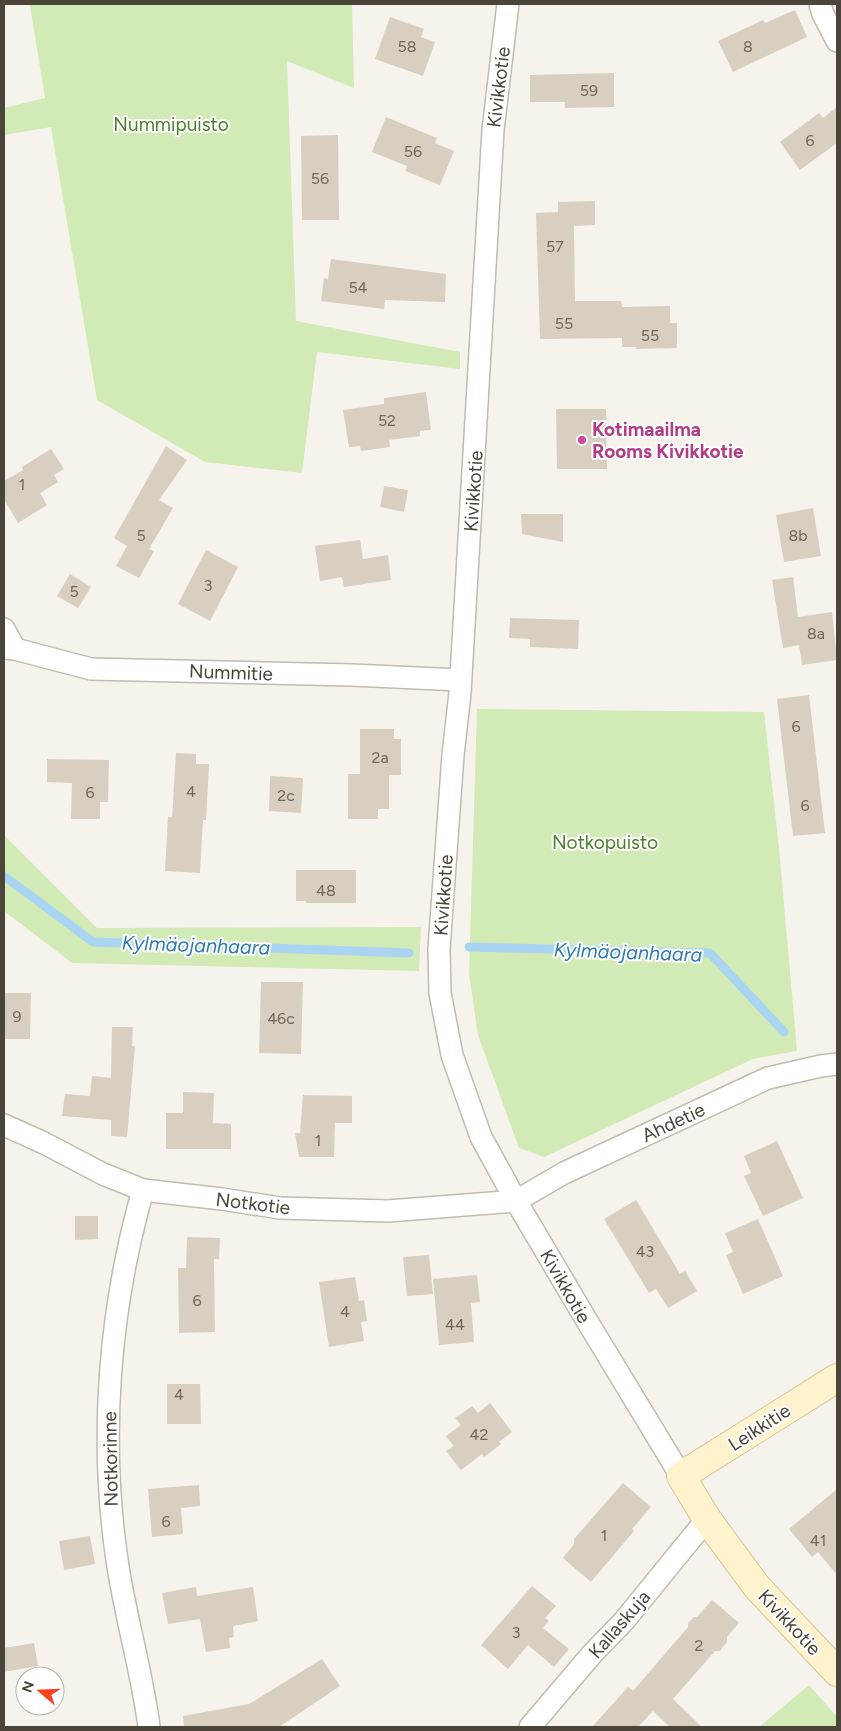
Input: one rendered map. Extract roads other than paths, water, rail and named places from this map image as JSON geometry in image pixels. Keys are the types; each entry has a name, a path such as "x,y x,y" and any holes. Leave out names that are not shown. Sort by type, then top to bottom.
{"street":[{"name":"Kivikkotie","path":"508,4 493,130 460,680 439,949 440,993 452,1054 481,1137 516,1201 707,1519 757,1587 837,1672"},
{"path":"820,4 837,41"},
{"path":"4,629 9,648"},
{"name":"Nummitie","path":"9,648 91,669 352,675 460,680"},
{"name":"Ahdetie","path":"516,1201 564,1173 768,1078 837,1064"},
{"name":"Notkotie","path":"4,1125 44,1143 103,1174 143,1190 222,1198 280,1208 388,1210 516,1201"},
{"name":"Notkorinne","path":"143,1190 130,1236 112,1350 108,1493 117,1562 142,1682 149,1727"},
{"name":"Leikkitie","path":"681,1476 837,1378"},
{"name":"Kallaskuja","path":"530,1727 592,1654 624,1621 707,1519"}],"waterway":[{"name":"Kylmäojanhaara","path":"4,876 93,942 409,953"},
{"name":"Kylmäojanhaara","path":"469,947 710,953 784,1032"}],"place":[{"name":"Kotimaailma Rooms Kivikkotie","path":"582,440"}],"park label":[{"name":"Nummipuisto","path":"171,124"},
{"name":"Notkopuisto","path":"605,842"}]}
